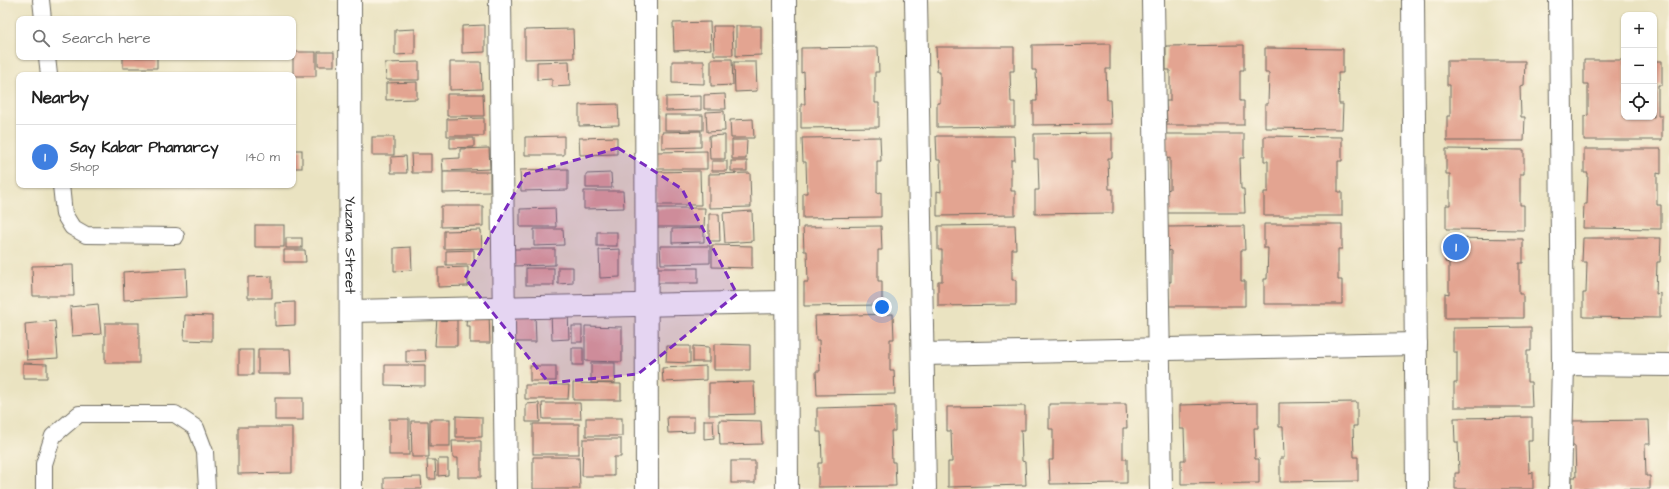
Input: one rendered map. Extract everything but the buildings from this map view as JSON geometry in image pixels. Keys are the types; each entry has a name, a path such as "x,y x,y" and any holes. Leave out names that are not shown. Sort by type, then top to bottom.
{"street":[{"name":"Yuzana Street","path":"350,0 351,489"},
{"path":"500,0 506,489"},
{"path":"646,0 648,489"},
{"path":"785,0 787,489"},
{"path":"916,0 925,489"},
{"path":"1153,0 1161,489"},
{"path":"1413,0 1418,489"},
{"path":"1560,0 1563,364 1560,489"},
{"path":"351,311 786,302"},
{"path":"923,354 1416,344"},
{"path":"1563,364 1669,365"}],"lane":[{"path":"41,0 43,16"},
{"path":"47,60 49,72"},
{"path":"60,188 64,214 72,227 86,235 176,236"},
{"path":"44,489 44,464 53,436 79,414 175,414 196,428 205,452 207,489"}],"highlighted area":[{"path":"618,148 682,189 737,294 638,374 549,383 465,278 526,174"}],"place":[{"name":"Say Kabar Phamarcy","path":"1456,247"}]}
